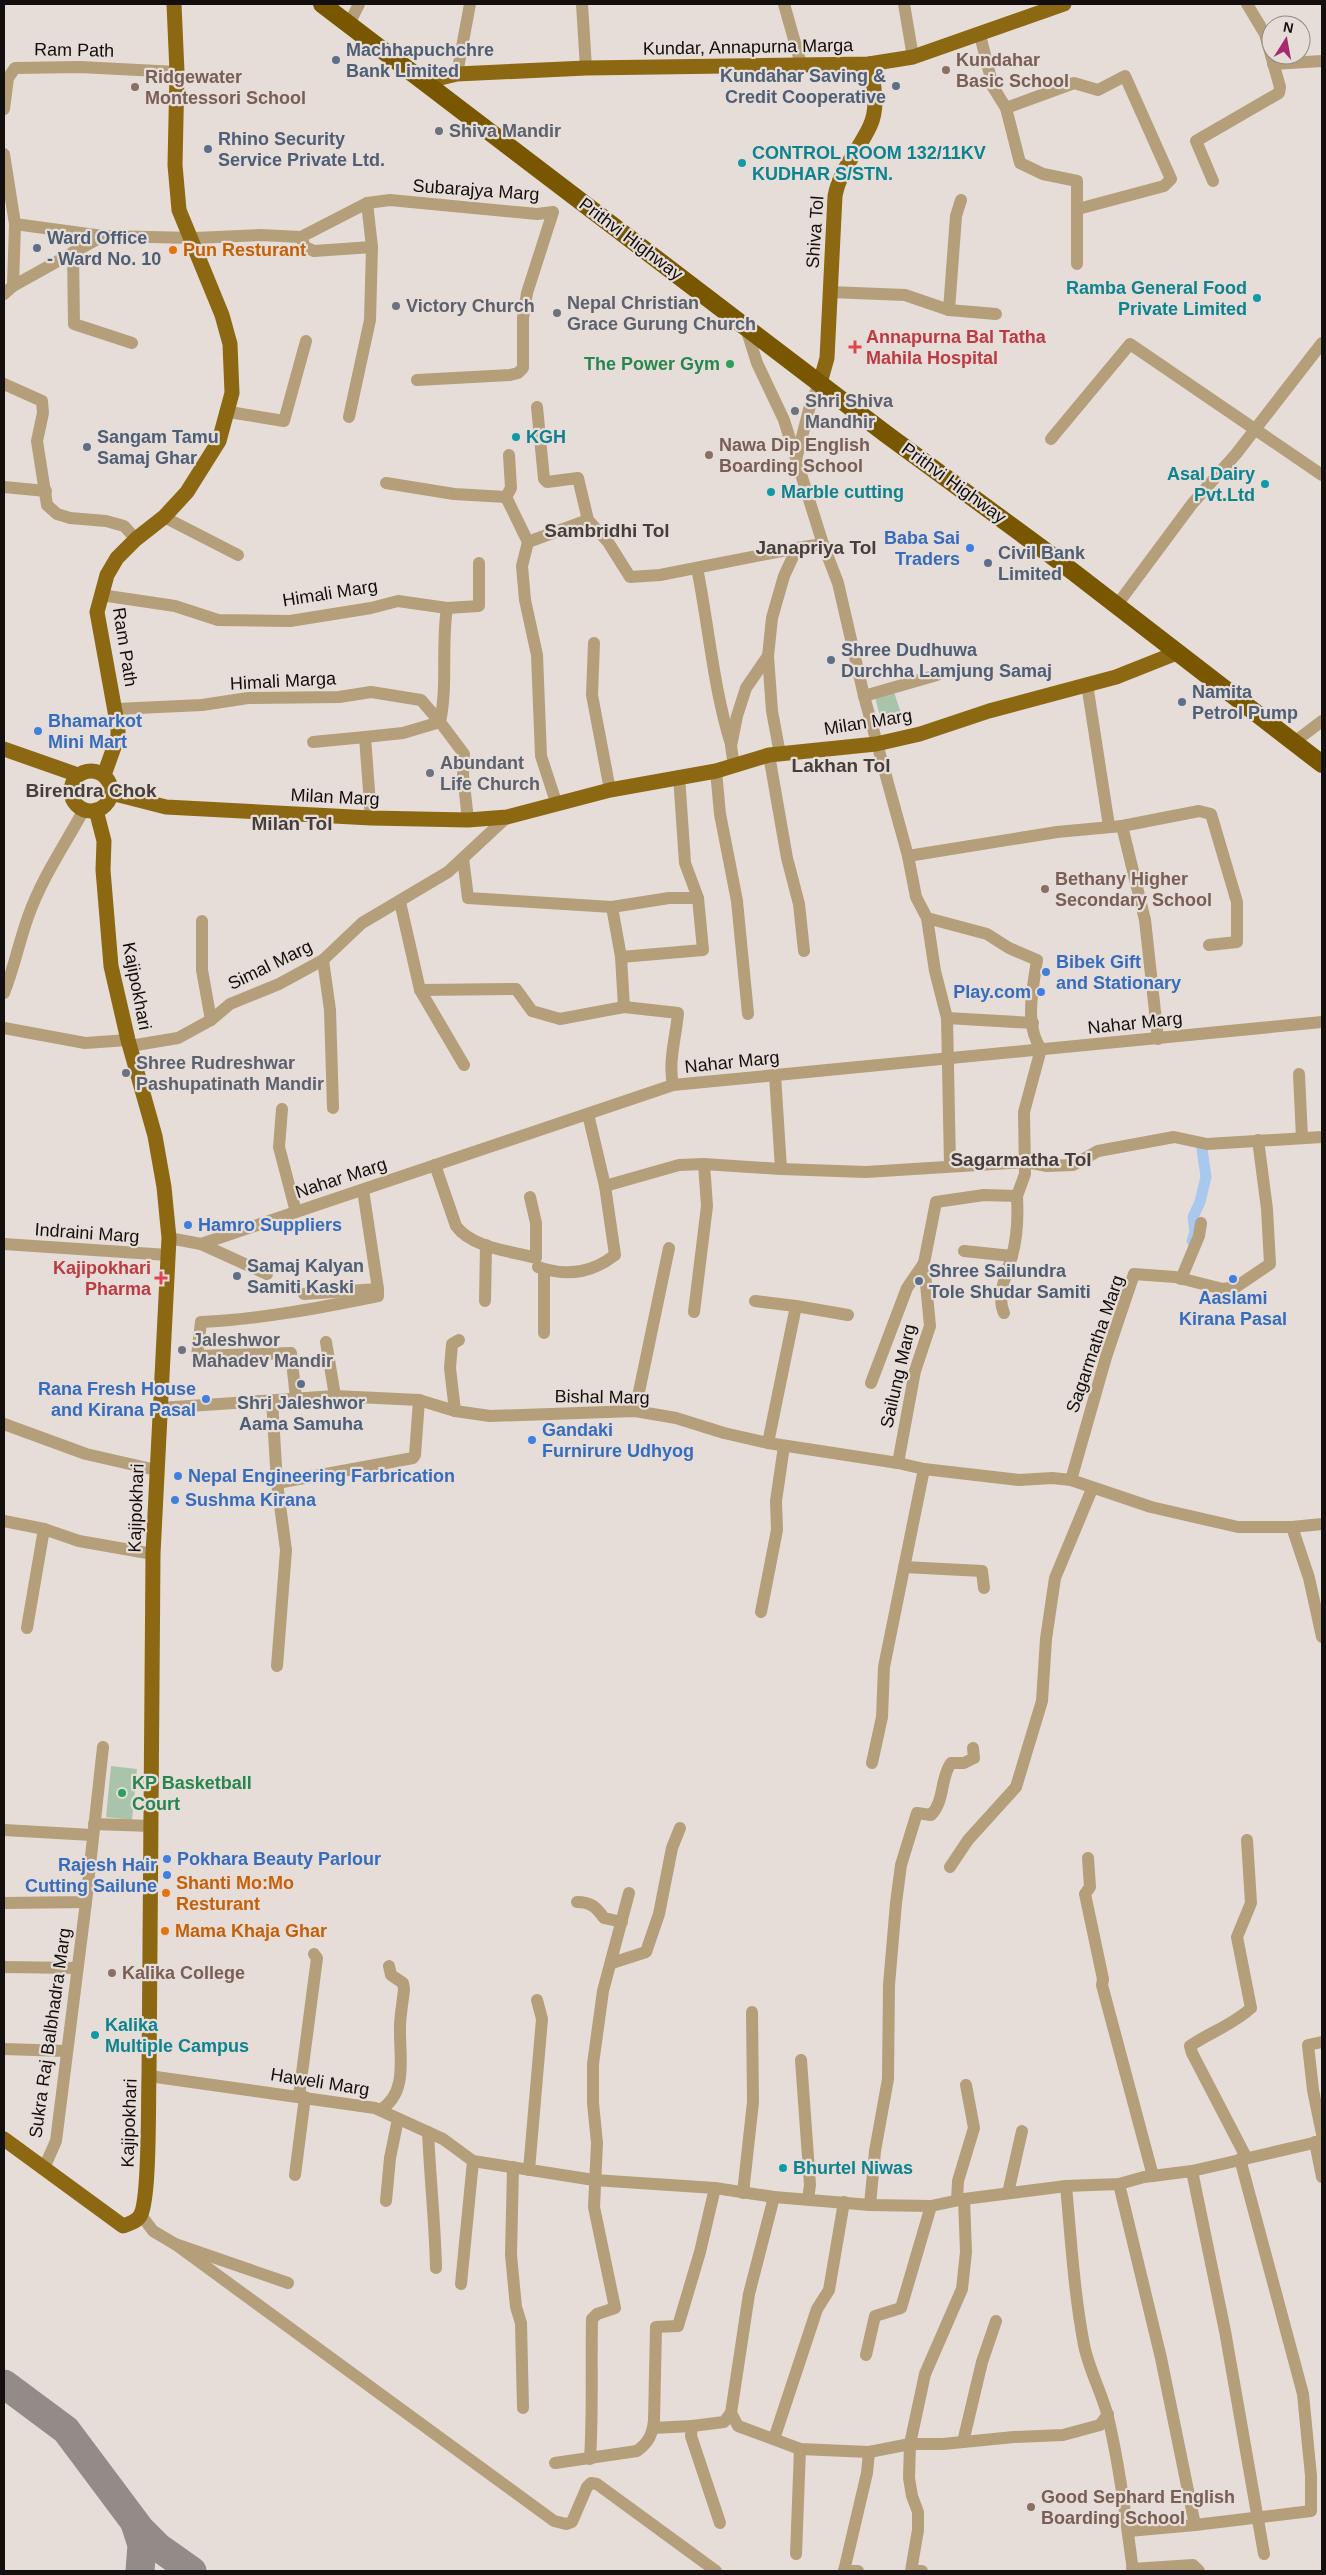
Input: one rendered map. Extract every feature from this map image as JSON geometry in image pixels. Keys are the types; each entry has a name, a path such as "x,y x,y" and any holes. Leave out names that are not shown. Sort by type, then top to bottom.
{"highway":[{"name":"Prithvi Highway","path":"322,4 820,383 1179,652 1293,743 1321,762"}],"main road":[{"path":"164,517 187,492 219,441 229,412 233,371 230,344 222,315 179,210 175,165 177,72 174,4"},
{"name":"Kundar, Annapurna Marga","path":"424,82 457,74 586,68 869,64 913,57 1064,4"},
{"name":"Shiva Tol","path":"820,383 827,358 837,187 873,119 874,84 869,64"},
{"name":"Ram Path","path":"104,775 118,736 116,709 97,612 107,575 117,558 136,539 164,517"},
{"name":"Milan Marg","path":"111,793 166,807 371,818 468,820 507,817 610,790 678,776 716,771 775,755 876,744 920,734 989,711 1116,677 1179,652"},
{"path":"4,749 78,775 91,771 104,775 111,786 111,793 106,804 89,809 75,802 71,791 78,775"},
{"name":"Kajipokhari","path":"89,809 104,840 103,870 111,966 129,1043 155,1136 164,1187 169,1238 153,1554 150,2076 148,2161 141,2215"},
{"path":"4,2139 90,2204 124,2226 133,2222 141,2215"}],"street":[{"path":"349,24 359,4"},
{"path":"457,74 470,4"},
{"path":"582,4 586,68"},
{"path":"784,4 801,64"},
{"path":"904,4 913,57"},
{"path":"1247,4 1261,27"},
{"path":"980,35 994,87 1006,108 1020,163 1043,174 1077,181 1076,264"},
{"path":"1213,181 1196,142 1279,93 1280,87 1273,65"},
{"name":"Ram Path","path":"4,110 8,78 15,68 80,67 177,72"},
{"path":"1006,108 1074,83 1098,90 1125,76 1171,179 1164,186 1078,209"},
{"path":"4,154 15,224 8,290"},
{"name":"Subarajya Marg","path":"301,237 367,203 390,200 537,214 553,212 527,293 523,318 523,368 518,373 500,376 417,380"},
{"path":"949,310 956,216 961,200"},
{"path":"349,416 370,320 372,247 367,203"},
{"path":"15,224 103,236 189,238 260,235 301,237 305,247 314,252 372,247"},
{"path":"8,290 103,236"},
{"path":"72,252 74,324 132,343"},
{"name":"Shiva Tol","path":"830,292 905,295 949,310 996,314"},
{"path":"745,325 757,363 784,420 823,544 838,583 876,744 908,856 916,898 927,918 935,971 946,1018 950,1165"},
{"path":"229,412 284,421 306,340"},
{"path":"1051,439 1130,344 1322,474"},
{"path":"1117,605 1192,504 1256,428 1322,344"},
{"path":"796,457 811,402 820,383"},
{"path":"4,384 42,401 43,412 37,441 47,505 57,514 70,518 106,521 124,526 136,539"},
{"path":"537,408 544,480 547,482 578,478 588,520 608,542 630,577 660,575 823,544"},
{"path":"506,497 511,488 509,455"},
{"path":"386,483 454,494 506,497"},
{"path":"4,487 46,491"},
{"path":"506,497 528,542 522,566 526,600 537,655 541,756 557,805"},
{"path":"164,517 238,555"},
{"path":"528,542 588,520"},
{"path":"796,548 784,576 772,618 768,656 775,755 787,858 798,904 804,952"},
{"name":"Himali Marg","path":"101,595 175,606 218,620 290,621 371,608 398,601 447,608 479,606 479,563"},
{"path":"697,568 719,706 731,746 734,766"},
{"path":"313,742 403,732 440,722 445,698 443,637 447,608"},
{"path":"594,643 592,695 610,790"},
{"path":"731,746 737,716 746,688 768,656"},
{"path":"864,696 937,675"},
{"path":"1087,684 1115,826 1145,920 1158,1039"},
{"name":"Himali Marga","path":"116,709 202,705 248,698 339,697 371,692 421,700 464,754 463,774 468,820"},
{"path":"1293,743 1322,720"},
{"path":"365,737 371,818"},
{"path":"716,771 720,814 736,901 748,1014"},
{"path":"621,957 703,950 698,898 685,863 678,776"},
{"path":"4,993 14,968 28,917 49,868 81,815 89,809"},
{"path":"908,856 1057,832 1115,826 1199,811 1211,814 1237,902 1237,942 1209,945"},
{"name":"Simal Marg","path":"4,1028 85,1043 129,1043 178,1038 211,1020 230,1004 279,984 323,960 362,923 448,872 507,817"},
{"path":"463,858 468,898 612,907 670,898 698,898"},
{"path":"400,902 420,990 464,1065"},
{"path":"612,907 621,957 624,1007"},
{"path":"927,918 987,934 1010,948 1037,960 1031,995 1034,1038 1041,1052 1024,1118 1026,1162 1024,1179 1017,1196 1018,1209 1012,1256 1007,1267 1001,1306 1004,1313"},
{"path":"202,921 202,970 211,1020"},
{"path":"323,960 330,1010 332,1108"},
{"path":"420,990 516,989 532,1011 560,1019 624,1007 678,1013 675,1046 669,1067 673,1085"},
{"path":"946,1018 1033,1023"},
{"name":"Nahar Marg","path":"169,1238 201,1244 673,1085 946,1062 1322,1022"},
{"path":"1299,1074 1302,1138"},
{"path":"775,1075 781,1169"},
{"path":"282,1109 279,1147 296,1212"},
{"path":"530,1196 536,1223 537,1267 561,1274 578,1272 600,1266 615,1255 605,1186 588,1114"},
{"path":"605,1186 679,1164 866,1172 950,1165 1026,1162 1047,1166 1073,1165 1098,1151 1174,1138 1207,1144 1322,1137"},
{"name":"Sagarmatha Marg","path":"1071,1480 1106,1357 1134,1274 1181,1279 1224,1289 1231,1288 1251,1278 1270,1264 1267,1208 1258,1140"},
{"path":"694,1312 707,1206 704,1164"},
{"path":"435,1165 456,1226 462,1234 486,1245 536,1258"},
{"path":"296,1398 291,1353 197,1356 201,1322 265,1317 306,1311 378,1296 363,1190"},
{"name":"Sailung Marg","path":"898,1463 915,1371 930,1326 924,1263 938,1200 984,1195 1017,1196"},
{"path":"1181,1279 1199,1236 1201,1222"},
{"name":"Indraini Marg","path":"4,1244 168,1256"},
{"path":"201,1244 268,1274"},
{"path":"486,1245 486,1301"},
{"path":"635,1411 669,1248"},
{"path":"964,1251 1012,1256"},
{"path":"872,1383 907,1288 924,1263"},
{"path":"544,1270 544,1333"},
{"path":"304,1294 378,1289"},
{"path":"755,1301 848,1315"},
{"path":"768,1443 796,1306"},
{"path":"455,1410 450,1368 452,1344 459,1340"},
{"path":"326,1342 336,1396"},
{"name":"Bishal Marg","path":"160,1408 336,1396 419,1400 455,1410 490,1416 635,1411 676,1418 724,1433 768,1443 898,1463 924,1469 1020,1480 1052,1478 1071,1480 1092,1489 1151,1507 1238,1527 1292,1527 1322,1524"},
{"path":"272,1400 277,1483 286,1550 277,1666"},
{"path":"277,1483 413,1458 415,1455 419,1400"},
{"path":"4,1424 86,1454 156,1470"},
{"path":"761,1612 777,1530 776,1501 784,1446"},
{"path":"872,1763 882,1717 884,1668 924,1469"},
{"path":"950,1867 968,1840 1016,1787 1042,1701 1046,1639 1054,1578 1092,1489"},
{"path":"4,1521 44,1529 79,1541 153,1554"},
{"path":"1292,1527 1309,1578 1322,1637"},
{"path":"27,1628 44,1529"},
{"path":"904,1567 982,1571 984,1588"},
{"name":"Sukra Raj Balbhadra Marg","path":"44,2168 56,2140 76,1968 86,1902 103,1747"},
{"path":"870,2205 875,2151 888,2079 890,1977 901,1865 917,1813 931,1815 937,1809 947,1768 951,1763 964,1763 974,1758 973,1748"},
{"path":"4,1830 93,1830 151,1826"},
{"path":"612,1963 646,1952 659,1914 672,1848 680,1828"},
{"path":"1129,2531 1311,2511 1311,2476 1303,2394 1243,2158 1190,2046 1204,2036 1242,2016 1250,2008 1237,1937 1251,1903 1247,1840"},
{"path":"1088,1858 1090,1886 1085,1894 1103,1979 1102,1985 1152,2176"},
{"path":"590,2459 592,2425 592,2319 597,2314 616,2308 594,2208 597,2142 593,2103 593,2064 603,1991 629,1894"},
{"path":"4,1903 86,1902"},
{"path":"577,1902 587,1902 596,1907 604,1918 622,1922"},
{"path":"295,2175 317,1958 314,1954"},
{"path":"380,2110 392,2099 402,2071 400,2025 404,1989 403,1983 391,1975 388,1966"},
{"path":"4,1968 76,1968"},
{"path":"529,2170 542,2019 537,2000"},
{"path":"743,2193 753,2102 752,2012"},
{"path":"1322,2042 1308,2045 1320,2139 1322,2177"},
{"path":"4,2049 66,2051"},
{"path":"801,2060 810,2184 808,2199"},
{"name":"Haweli Marg","path":"150,2076 380,2110 443,2140 473,2161"},
{"path":"922,2571 910,2571 918,2530 918,2512 912,2496 909,2478 910,2444 925,2374 962,2290 966,2252 958,2181 974,2128 966,2085"},
{"path":"386,2201 390,2158 398,2118"},
{"path":"1008,2193 1022,2131"},
{"path":"428,2132 436,2232 436,2268"},
{"path":"461,2284 473,2161 594,2180 715,2188 774,2197 870,2205 931,2206 1008,2193 1066,2186 1119,2184 1152,2176 1192,2171 1320,2139"},
{"path":"513,2167 511,2255 516,2307 521,2323 523,2408"},
{"path":"1192,2171 1225,2331 1264,2554"},
{"path":"1119,2184 1161,2358 1194,2525"},
{"path":"1066,2186 1073,2269 1084,2346 1108,2414 1129,2531 1132,2570 1193,2565 1199,2571"},
{"path":"555,2463 637,2451 647,2444 653,2428 656,2326 678,2326 700,2252 715,2188"},
{"path":"653,2428 724,2422 731,2414 749,2294 774,2197"},
{"path":"774,2439 817,2309 829,2290 844,2202"},
{"path":"866,2355 875,2316 901,2308 931,2206"},
{"path":"141,2215 153,2231 175,2244 554,2521 566,2524 572,2522 587,2487 592,2483 597,2484 716,2571"},
{"path":"175,2244 288,2283"},
{"path":"963,2442 982,2362 996,2321"},
{"path":"731,2414 738,2426 800,2449 869,2452 910,2444 943,2444 1063,2435 1100,2425 1108,2414"},
{"path":"692,2426 691,2436 695,2452 720,2523"},
{"path":"796,2554 800,2449"},
{"path":"858,2571 844,2571 867,2473 869,2452"}],"green space":[{"path":"894,692 902,716 881,721 875,697"},
{"name":"KP Basketball Court","path":"111,1766 137,1769 132,1820 106,1817"}],"waterway":[{"path":"1192,1241 1195,1232 1193,1217 1200,1202 1206,1177 1202,1149"}],"taxiway":[{"path":"4,2384 66,2430 140,2529 158,2547 192,2571"},
{"path":"135,2523 142,2545 140,2571"}],"place":[{"name":"Machhapuchchre Bank Limited","path":"336,60"},
{"name":"Kundahar Basic School","path":"946,70"},
{"name":"Kundahar Saving & Credit Cooperative","path":"896,86"},
{"name":"Ridgewater Montessori School","path":"135,87"},
{"name":"Shiva Mandir","path":"439,131"},
{"name":"Rhino Security Service Private Ltd.","path":"208,149"},
{"name":"CONTROL ROOM 132/11KV KUDHAR S/STN.","path":"742,163"},
{"name":"Ward Office - Ward No. 10","path":"37,248"},
{"name":"Pun Resturant","path":"173,250"},
{"name":"Ramba General Food Private Limited","path":"1257,298"},
{"name":"Victory Church","path":"396,306"},
{"name":"Nepal Christian Grace Gurung Church","path":"557,313"},
{"name":"Annapurna Bal Tatha Mahila Hospital","path":"855,347"},
{"name":"The Power Gym","path":"730,364"},
{"name":"Shri Shiva Mandhir","path":"795,411"},
{"name":"KGH","path":"516,437"},
{"name":"Sangam Tamu Samaj Ghar","path":"87,447"},
{"name":"Nawa Dip English Boarding School","path":"709,455"},
{"name":"Asal Dairy Pvt.Ltd","path":"1265,484"},
{"name":"Marble cutting","path":"771,492"},
{"name":"Baba Sai Traders","path":"970,548"},
{"name":"Civil Bank Limited","path":"988,563"},
{"name":"Shree Dudhuwa Durchha Lamjung Samaj","path":"831,660"},
{"name":"Namita Petrol Pump","path":"1182,702"},
{"name":"Bhamarkot Mini Mart","path":"38,731"},
{"name":"Abundant Life Church","path":"430,773"},
{"name":"Bethany Higher Secondary School","path":"1045,889"},
{"name":"Bibek Gift and Stationary","path":"1046,972"},
{"name":"Play.com","path":"1041,992"},
{"name":"Shree Rudreshwar Pashupatinath Mandir","path":"126,1073"},
{"name":"Hamro Suppliers","path":"188,1225"},
{"name":"Samaj Kalyan Samiti Kaski","path":"237,1276"},
{"name":"Kajipokhari Pharma","path":"161,1278"},
{"name":"Aaslami Kirana Pasal","path":"1233,1279"},
{"name":"Shree Sailundra Tole Shudar Samiti","path":"919,1281"},
{"name":"Jaleshwor Mahadev Mandir","path":"182,1350"},
{"name":"Shri Jaleshwor Aama Samuha","path":"301,1384"},
{"name":"Rana Fresh House and Kirana Pasal","path":"206,1399"},
{"name":"Gandaki Furnirure Udhyog","path":"532,1440"},
{"name":"Nepal Engineering Farbrication","path":"178,1476"},
{"name":"Sushma Kirana","path":"175,1500"},
{"name":"KP Basketball Court","path":"122,1793"},
{"name":"Pokhara Beauty Parlour","path":"167,1859"},
{"name":"Rajesh Hair Cutting Sailune","path":"167,1875"},
{"name":"Shanti Mo:Mo Resturant","path":"166,1893"},
{"name":"Mama Khaja Ghar","path":"165,1931"},
{"name":"Kalika College","path":"112,1973"},
{"name":"Kalika Multiple Campus","path":"95,2035"},
{"name":"Bhurtel Niwas","path":"783,2168"},
{"name":"Good Sephard English Boarding School","path":"1031,2507"}],"district":[{"name":"Sambridhi Tol","path":"607,530"},
{"name":"Janapriya Tol","path":"816,547"},
{"name":"Lakhan Tol","path":"841,765"},
{"name":"Birendra Chok","path":"91,790"},
{"name":"Milan Tol","path":"292,823"},
{"name":"Sagarmatha Tol","path":"1021,1159"}]}
